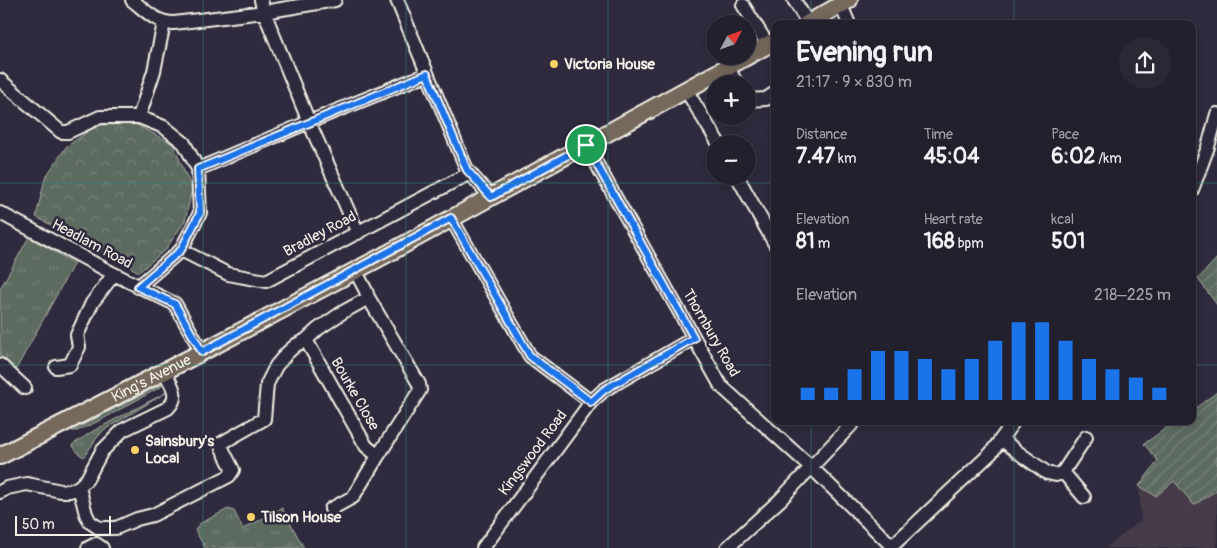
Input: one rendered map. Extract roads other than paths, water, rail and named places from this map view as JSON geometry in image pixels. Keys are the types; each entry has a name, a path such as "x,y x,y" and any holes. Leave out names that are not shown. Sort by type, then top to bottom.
{"main road":[{"path":"813,20 845,2"},
{"name":"King's Avenue","path":"0,456 202,352 491,197 771,43"}],"street":[{"path":"132,0 164,23 174,23 263,6 335,0"},
{"path":"397,0 467,170 491,197"},
{"path":"794,0 806,20"},
{"path":"845,2 848,20"},
{"path":"743,5 771,43"},
{"path":"263,6 309,122 358,232"},
{"path":"139,117 154,72 164,23"},
{"path":"728,68 732,75"},
{"path":"198,169 427,74"},
{"path":"0,80 60,132 68,132 100,117 139,117 164,127 184,143 198,169 200,213 181,250 138,287"},
{"path":"686,90 713,135"},
{"path":"756,100 766,99 771,96"},
{"path":"1196,182 1212,149 1217,114"},
{"name":"Thornbury Road","path":"586,145 721,386 812,468 891,547"},
{"name":"Bradley Road","path":"181,250 228,274 266,281 470,173"},
{"path":"742,185 771,237"},
{"name":"Headlam Road","path":"0,213 138,287 175,304 202,352"},
{"path":"451,218 530,356 591,402"},
{"name":"Bourke Close","path":"306,340 366,446 378,456 420,390 419,384 368,297 355,270"},
{"path":"56,367 70,365 79,347 77,335 92,303 114,274"},
{"path":"79,487 90,522 99,528 116,528 152,514 230,476 233,470 220,444 264,419 267,384 276,366 296,345 368,297"},
{"name":"Kingswood Road","path":"482,548 591,402 604,390 694,338"},
{"path":"0,365 25,388"},
{"path":"0,492 7,488 27,484 61,491 70,491 79,487 87,479 102,451 123,430 168,408 173,403 174,390 164,371"},
{"path":"727,548 780,500 851,425"},
{"path":"891,547 991,453 1011,425"},
{"path":"1001,439 1047,473 1056,475 1063,472 1086,437"},
{"path":"331,508 353,496 378,456"},
{"path":"1063,472 1084,497"},
{"path":"88,548 96,544 102,548"}],"place":[{"name":"Victoria House","path":"554,64"},
{"name":"Sainsbury's Local","path":"135,450"},
{"name":"Tilson House","path":"251,517"}]}
